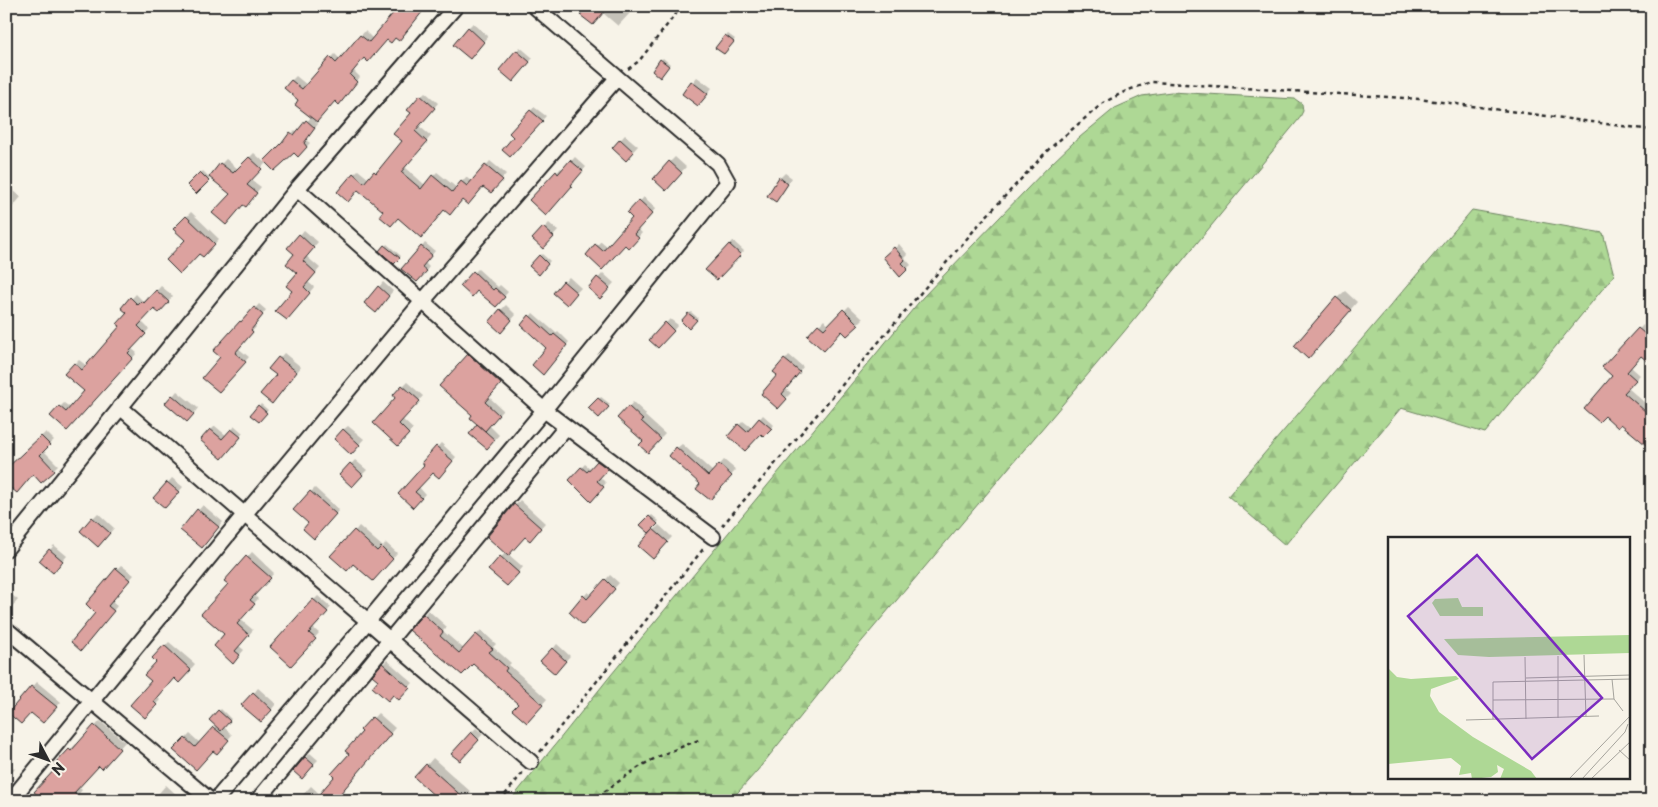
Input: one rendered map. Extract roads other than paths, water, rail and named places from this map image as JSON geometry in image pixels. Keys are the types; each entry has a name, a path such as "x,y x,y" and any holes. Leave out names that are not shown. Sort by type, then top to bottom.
{"street":[{"path":"6,549 297,189 456,6"},
{"path":"215,801 544,410 728,182 718,164 534,6"},
{"path":"10,801 244,515 422,302 617,78"},
{"path":"297,189 544,410 713,537"},
{"path":"120,407 531,762"},
{"path":"257,801 566,427"},
{"path":"6,629 210,801"}]}
